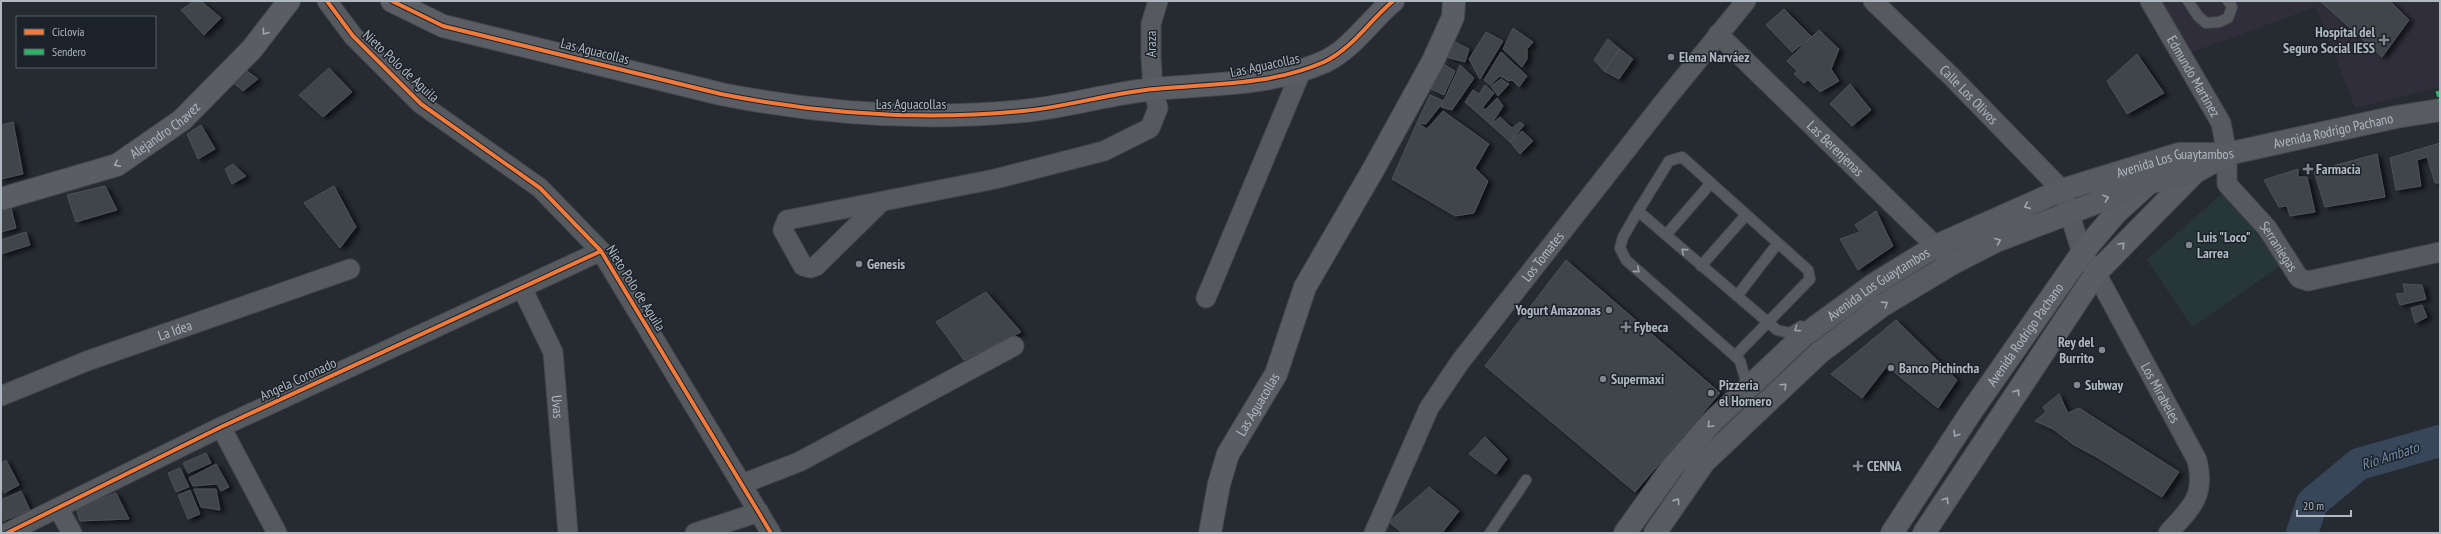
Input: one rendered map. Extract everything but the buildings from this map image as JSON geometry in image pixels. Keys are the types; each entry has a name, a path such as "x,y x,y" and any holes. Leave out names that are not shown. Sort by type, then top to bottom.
{"main road":[{"name":"Avenida Rodrigo Pachano","path":"2227,154 2396,117 2440,110"},
{"name":"Avenida Los Guaytambos","path":"1625,533 1671,469 1710,424 1802,337 1873,285 1938,246 2062,190 2179,154 2227,154"},
{"name":"Avenida Los Guaytambos","path":"1655,533 1704,462 1819,353 1883,305 1953,263 1996,241 2148,183 2195,172 2227,154"},
{"path":"1802,337 1819,353"},
{"path":"1671,469 1693,478"}],"street":[{"name":"Alejandro Chavez","path":"1,199 117,165 176,125 252,49 289,1"},
{"name":"Nieto Polo de Aguila","path":"327,1 353,36 421,104 540,188 601,251 771,533"},
{"name":"Las Aguacollas","path":"392,1 443,26 721,94 806,109 893,116 952,115 1058,106 1153,89 1240,84 1302,69 1325,61 1341,51 1393,1"},
{"name":"Araza","path":"881,202 816,266 810,268 803,266 784,230 787,220 995,180 1104,151 1150,128 1158,108 1153,89 1151,24 1158,1"},
{"name":"Las Aguacollas","path":"1210,533 1219,484 1228,454 1276,374 1305,287 1433,61 1454,17 1454,1"},
{"name":"Los Tomates","path":"1374,533 1429,408 1460,362 1718,34 1746,1"},
{"name":"Calle Los Olivos","path":"1873,1 1952,77 2062,190"},
{"name":"Edmundo Martinez","path":"2150,1 2221,123 2227,154"},
{"name":"Las Berenjenas","path":"1718,34 1938,246 1953,263"},
{"path":"1206,298 1302,69"},
{"name":"Avenida Rodrigo Pachano","path":"1892,533 1971,412 2082,253 2116,213 2179,154"},
{"name":"Serraniegas","path":"2227,154 2227,184 2267,228 2299,278 2304,281 2440,252"},
{"name":"Avenida Rodrigo Pachano","path":"1924,533 2096,273 2195,172"},
{"name":"Los Mirabeles","path":"2062,190 2082,253 2096,273 2197,460 2200,483 2198,495 2194,505 2168,533"},
{"name":"Angela Coronado","path":"7,533 221,427 601,251"},
{"name":"La Idea","path":"1,396 87,361 350,269"},
{"name":"Uvas","path":"522,288 552,352 568,533"},
{"path":"742,484 798,462 1014,346"},
{"path":"1971,412 1993,427"},
{"path":"221,427 277,533"},
{"path":"58,508 72,533"},
{"path":"695,533 759,512"}],"lane":[{"path":"2188,1 2198,16 2206,22 2219,22 2228,18 2232,7 2228,1"},
{"path":"1735,356 1769,323 1810,279 1808,270 1682,157 1675,158 1669,161 1638,211 1623,237 1620,248 1626,260 1740,361 1748,388"},
{"path":"1666,235 1711,183"},
{"path":"1638,211 1777,330 1790,333 1823,310 1830,307 1843,306"},
{"path":"1701,266 1746,215"},
{"path":"1737,296 1778,243"},
{"path":"1490,533 1526,480"}],"shaded area":[{"name":"Hospital del Seguro Social IESS","path":"2156,1 2440,1 2440,87 2355,108 2316,7 2184,55"},
{"path":"2226,190 2280,266 2192,327 2147,260"}],"waterway":[{"name":"Río Ambato","path":"2302,533 2312,503 2359,464 2440,441"}],"marked path":[{"path":"2437,91 2440,101"}],"cycle path":[{"path":"327,1 353,36 421,104 540,188 601,251 771,533"},
{"path":"392,1 443,26 721,94 758,101 833,111 909,115 985,114 1023,111 1138,91 1262,80 1283,76 1324,62 1343,50 1393,1"},
{"path":"7,533 221,427 601,251"}],"place":[{"name":"Hospital del Seguro Social IESS","path":"2384,40"},
{"name":"Elena Narváez","path":"1671,57"},
{"name":"Farmacia","path":"2308,169"},
{"name":"Luis \"Loco\" Larrea","path":"2189,245"},
{"name":"Genesis","path":"859,264"},
{"name":"Yogurt Amazonas","path":"1609,310"},
{"name":"Fybeca","path":"1626,327"},
{"name":"Rey del Burrito","path":"2102,350"},
{"name":"Banco Pichincha","path":"1891,368"},
{"name":"Supermaxi","path":"1603,379"},
{"name":"Subway","path":"2077,385"},
{"name":"Pizzeria el Hornero","path":"1711,393"},
{"name":"CENNA","path":"1858,466"}]}
